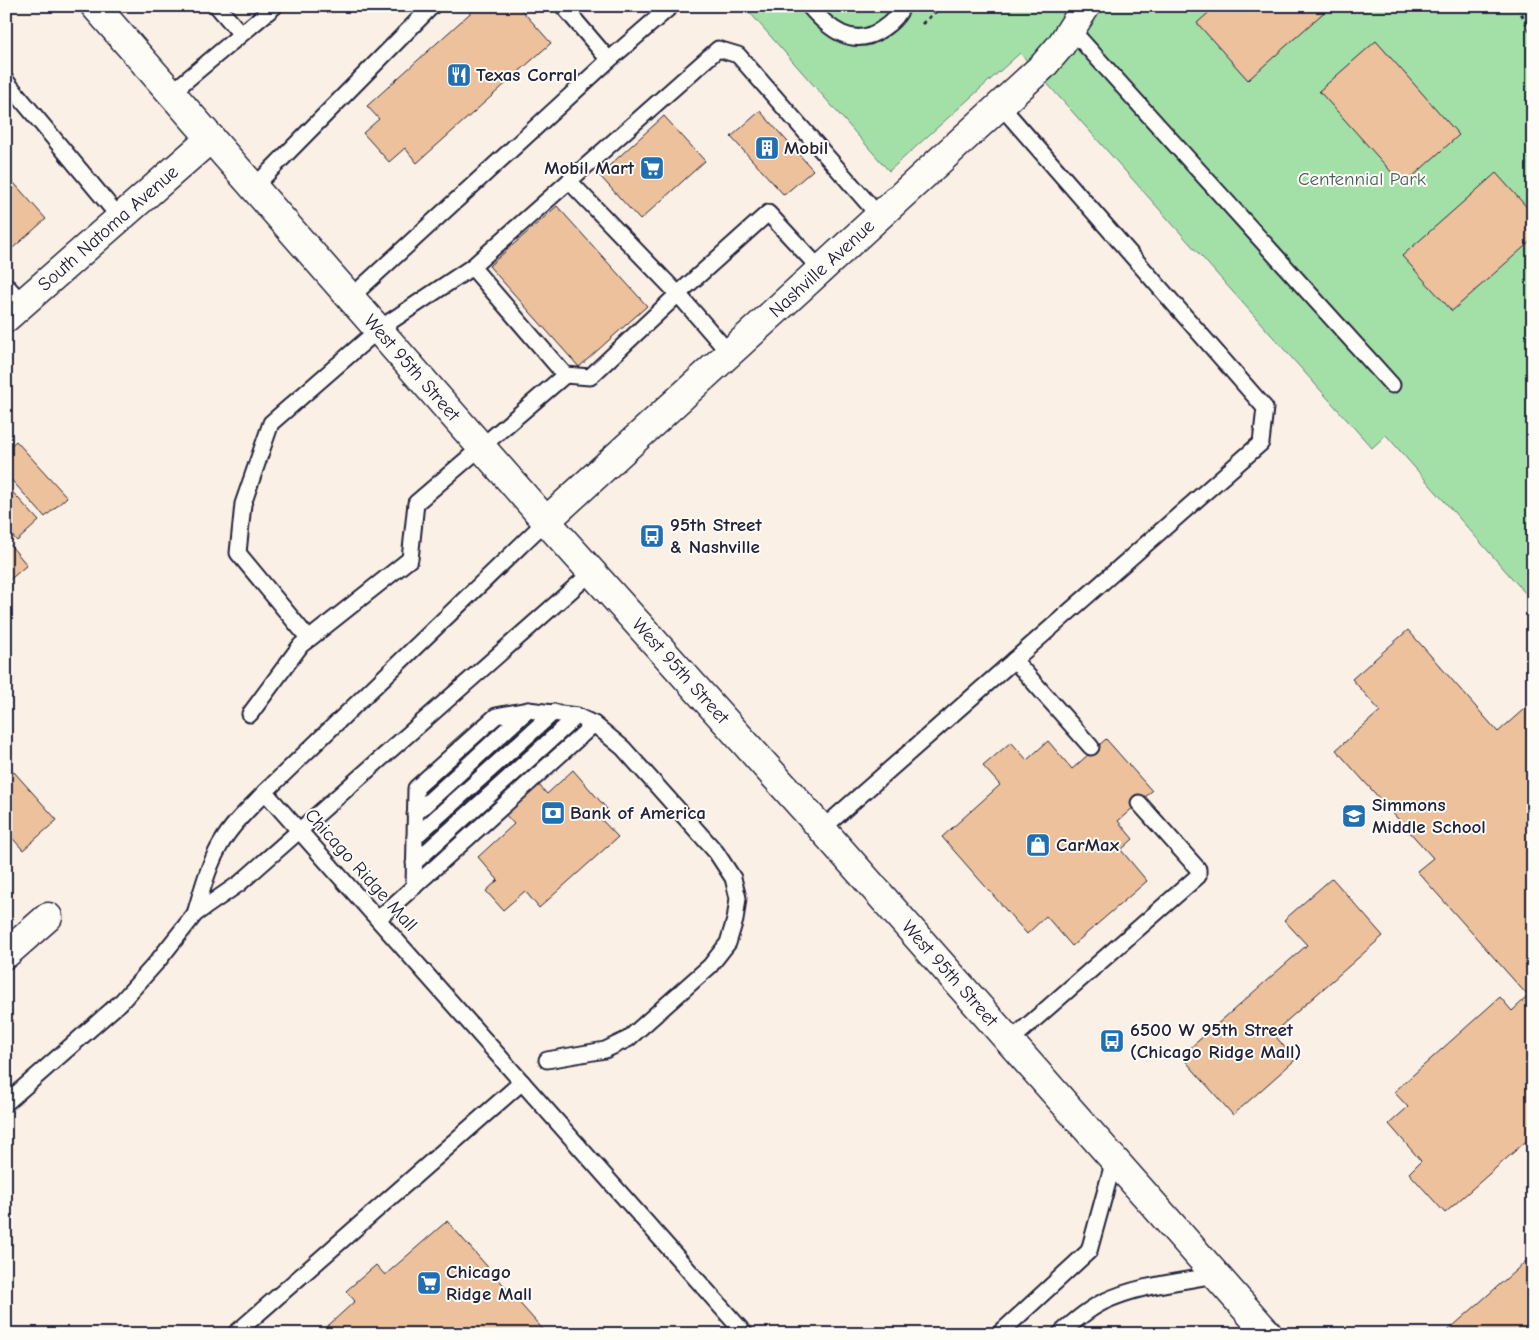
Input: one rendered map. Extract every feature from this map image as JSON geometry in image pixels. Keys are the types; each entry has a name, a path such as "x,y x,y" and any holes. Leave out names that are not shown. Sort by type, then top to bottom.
{"main road":[{"name":"West 95th Street","path":"95,6 546,521 822,829 1268,1334"},
{"name":"Nashville Avenue","path":"546,521 1043,66 1061,45 1086,6"},
{"name":"South Natoma Avenue","path":"12,302 120,218 211,138"},
{"path":"6,954 48,917"}],"lane":[{"path":"217,6 241,34"},
{"path":"171,93 275,6"},
{"path":"254,187 432,6"},
{"path":"563,6 609,60"},
{"path":"351,297 609,60 671,6"},
{"path":"809,6 822,21 841,34 857,38 873,36 900,13 902,6"},
{"path":"1071,29 1392,385"},
{"path":"309,639 238,553 243,504 271,423 379,329 472,267 718,50 738,55 879,216"},
{"path":"6,81 120,218"},
{"path":"822,829 1261,443 1265,408 1001,106"},
{"path":"569,180 678,294 729,353"},
{"path":"472,267 565,375 590,377 768,213 821,270"},
{"path":"250,714 301,645 410,559 416,503 565,375"},
{"path":"195,914 206,878 222,842 237,821 546,521"},
{"path":"6,1103 120,1002 157,962 195,914 240,883 592,572"},
{"path":"1014,660 1091,747"},
{"path":"414,887 416,788 496,716 528,710 577,716 594,724 623,748 716,852 733,878 738,898 735,920 728,943 710,966 628,1039 605,1050 547,1060"},
{"path":"415,837 554,712"},
{"path":"414,863 577,716"},
{"path":"378,919 594,724"},
{"name":"Chicago Ridge Mall","path":"265,792 745,1334"},
{"path":"1010,1042 1198,876 1198,869 1139,802"},
{"path":"235,1334 522,1082"},
{"path":"999,1334 1089,1251 1114,1160"},
{"path":"1060,1334 1088,1311 1103,1302 1129,1292 1216,1276"}],"path":[{"path":"1518,6 1533,38"}],"green space":[{"name":"Centennial Park","path":"744,6 1533,6 1533,602 1386,435 1372,448 1020,53 889,171"}],"building":[{"name":"Texas Corral","path":"478,6 518,6 551,43 417,163 405,148 389,162 363,133 379,119 367,106"},
{"path":"1216,6 1331,6 1248,80 1197,23"},
{"path":"1376,41 1459,135 1403,185 1319,91"},
{"name":"Mobil","path":"760,111 813,170 784,195 731,137"},
{"name":"Mobil Mart","path":"664,116 705,161 640,220 599,175"},
{"path":"1496,173 1533,214 1533,239 1452,311 1402,256"},
{"path":"6,174 46,219 6,254"},
{"path":"557,206 647,306 579,367 489,266"},
{"path":"16,441 67,497 45,517 6,474 6,450"},
{"path":"6,485 39,521 17,541 6,529"},
{"path":"6,540 27,565 6,583"},
{"path":"1408,630 1498,732 1533,701 1533,1135 1445,1213 1409,1173 1421,1161 1389,1124 1408,1107 1394,1092 1500,997 1512,1011 1528,996 1417,871 1433,858 1336,750 1380,711 1352,679"},
{"name":"Bank of America","path":"479,718 547,794 573,770 607,809 599,817 618,837 539,908 525,891 503,910 486,891 498,880 478,857 514,824 445,748"},
{"name":"CarMax","path":"1106,739 1152,791 1118,821 1133,839 1121,850 1147,881 1072,946 1046,916 1027,934 942,837 1000,785 983,766 1011,742 1027,760 1048,741 1072,769"},
{"path":"14,772 57,820 23,850 6,831 6,778"},
{"path":"1332,878 1383,936 1273,1033 1295,1060 1233,1115 1181,1056 1307,945 1284,920"},
{"name":"Chicago Ridge Mall","path":"447,1221 547,1334 319,1334 355,1301 346,1291 376,1265 385,1275"},
{"path":"1533,1255 1533,1334 1444,1334"}],"place":[{"name":"Texas Corral","path":"459,75"},
{"name":"Mobil","path":"767,148"},
{"name":"Mobil Mart","path":"652,168"},
{"name":"95th Street & Nashville","path":"652,536"},
{"name":"Bank of America","path":"553,813"},
{"name":"Simmons Middle School","path":"1354,816"},
{"name":"CarMax","path":"1038,845"},
{"name":"6500 W 95th Street (Chicago Ridge Mall)","path":"1112,1041"},
{"name":"Chicago Ridge Mall","path":"429,1283"}]}
